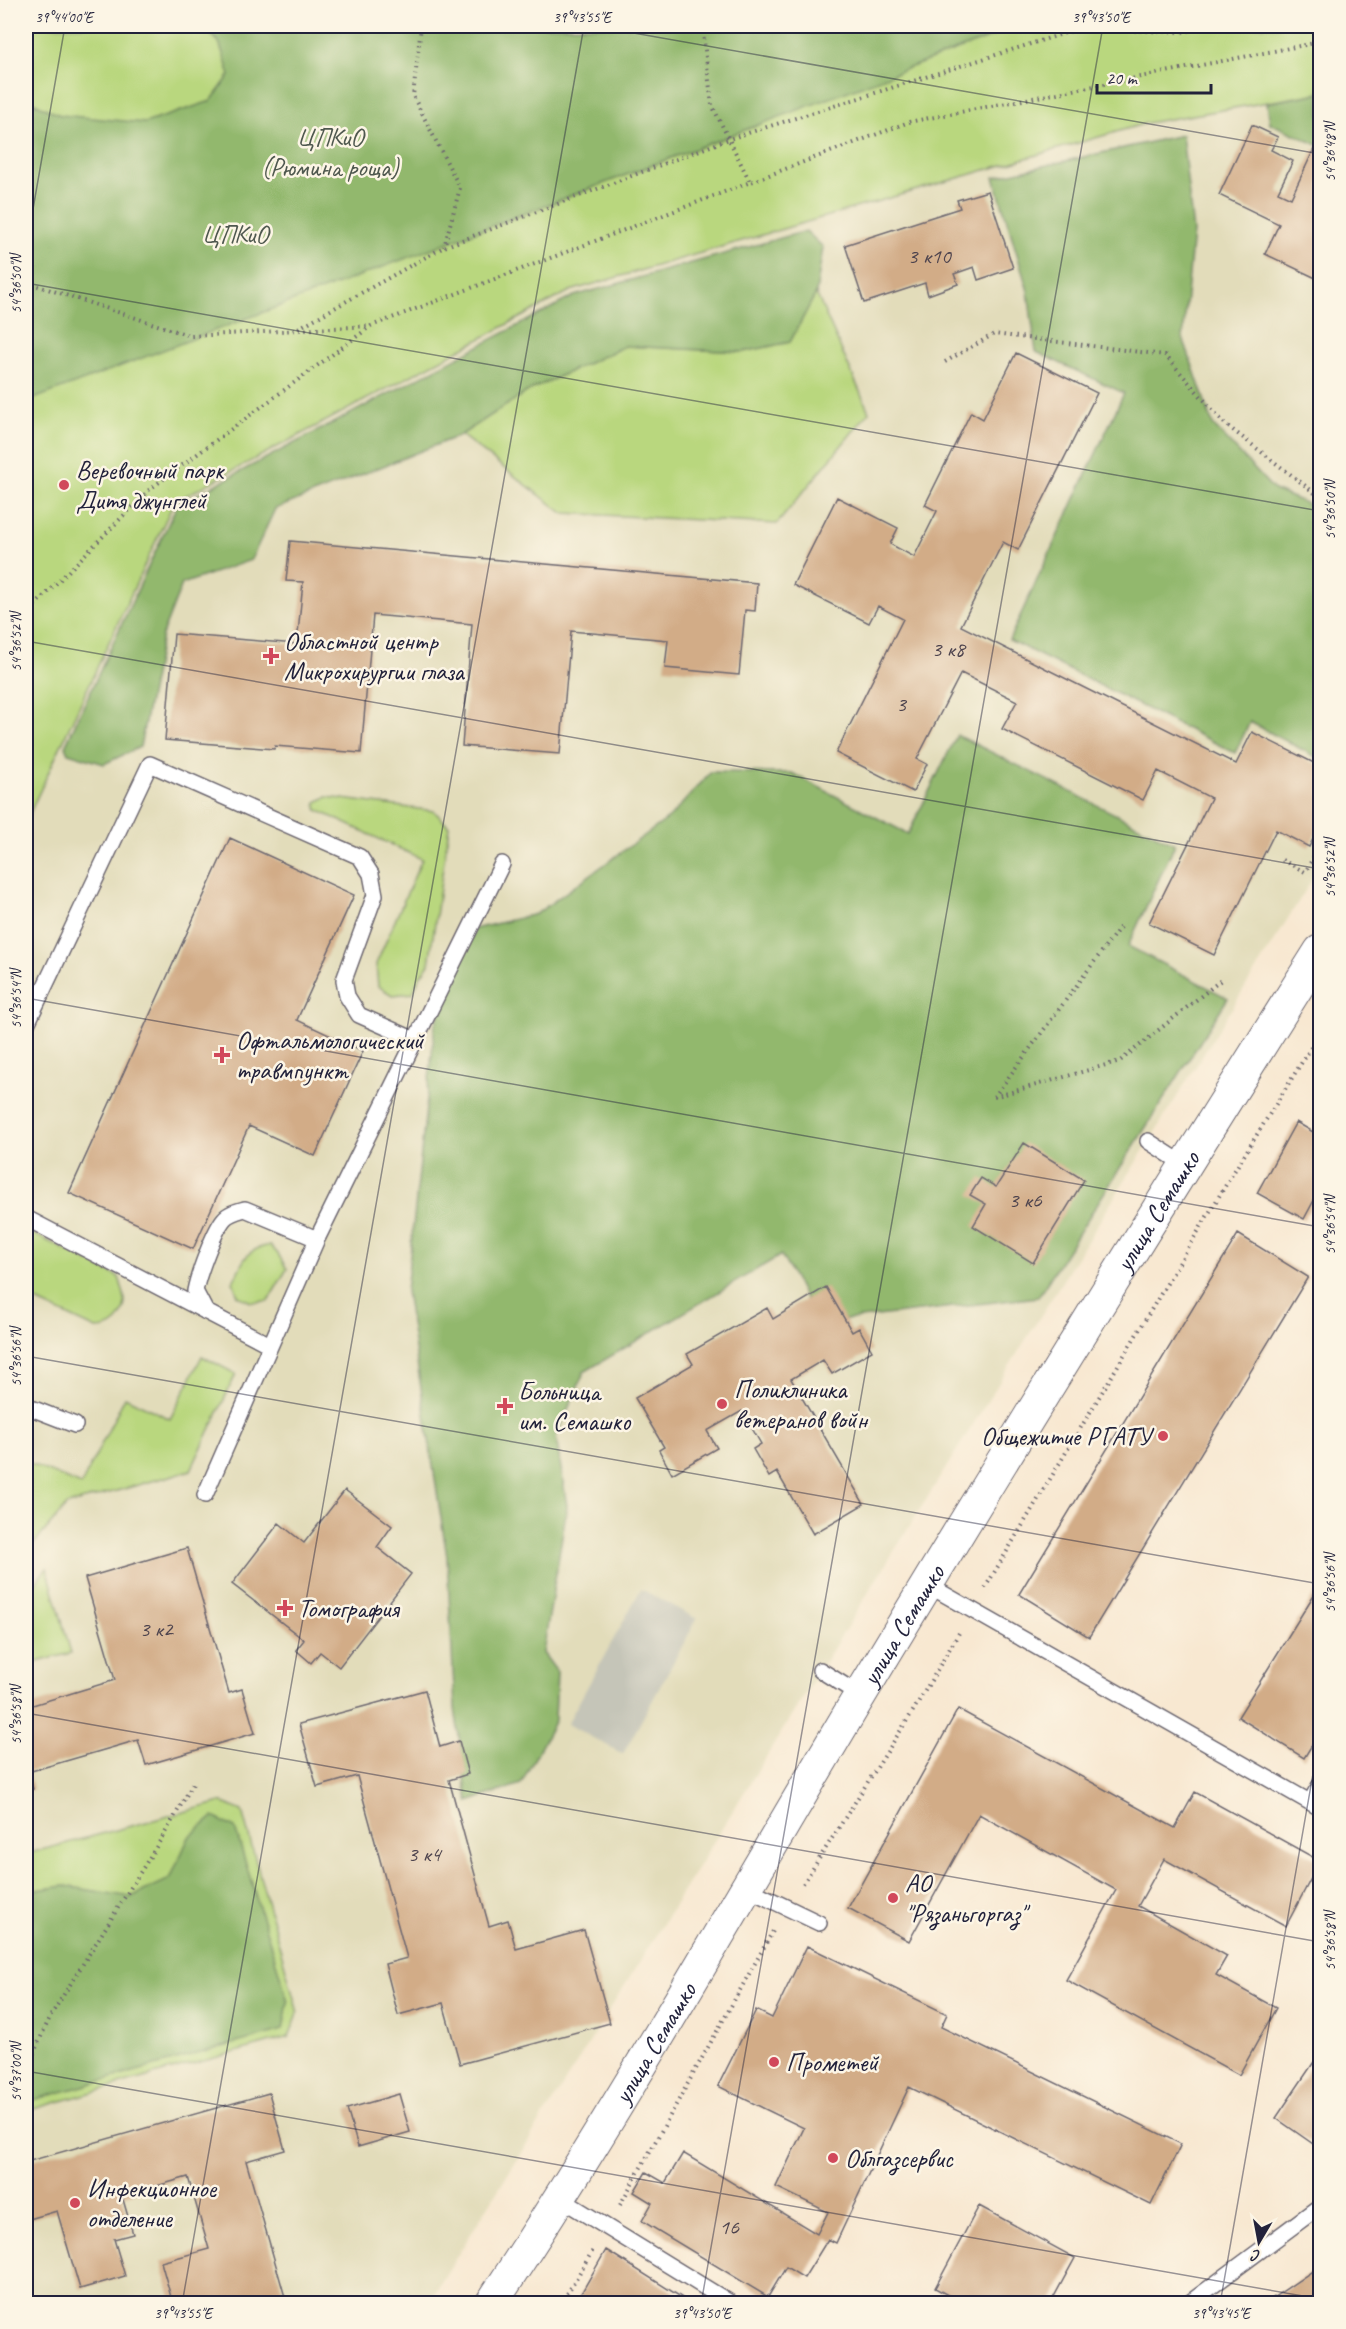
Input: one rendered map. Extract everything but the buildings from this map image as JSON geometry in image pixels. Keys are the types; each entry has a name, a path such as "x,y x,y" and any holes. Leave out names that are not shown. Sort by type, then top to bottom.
{"street":[{"name":"улица Семашко","path":"491,2304 561,2199 861,1695 1185,1165 1320,951"}],"lane":[{"path":"26,1026 150,764 360,857 371,874 375,895 344,980 347,996 359,1015 415,1040"},
{"path":"205,1495 316,1239 502,864"},
{"path":"1148,1142 1185,1165"},
{"path":"206,1312 195,1291 198,1275 224,1219 234,1211 245,1209 316,1239"},
{"path":"26,1218 270,1345"},
{"path":"26,1406 75,1425"},
{"path":"928,1585 1315,1805 1320,1785"},
{"path":"820,1670 861,1695"},
{"path":"746,1888 819,1923"},
{"path":"561,2199 732,2304"},
{"path":"1188,2304 1320,2206"}],"path":[{"path":"421,26 413,96 460,188 444,247"},
{"path":"702,26 712,105 750,182"},
{"path":"293,331 444,247 729,138 1078,29 1182,32 1213,26"},
{"path":"26,614 150,489 371,326 909,122 1320,42"},
{"path":"26,282 191,336 371,326"},
{"path":"945,362 994,334 1165,354 1225,424 1320,496"},
{"path":"1282,860 1305,872 1320,846"},
{"path":"1120,927 994,1097 1119,1061 1221,980"},
{"path":"561,2304 788,1908 913,1711 1230,1178 1320,1033"},
{"path":"26,2070 51,2015 168,1828 194,1782"}],"shaded area":[{"name":"Больница им. Семашко","path":"1320,93 1320,867 428,2303 26,2304 26,821 174,502 570,291 1147,123"},
{"path":"641,1589 697,1619 623,1754 567,1724"}],"green space":[{"name":"ЦПКиО","path":"26,26 1320,26 1320,93 1147,123 570,291 174,502 26,821"},
{"name":"ЦПКиО (Рюмина роща)","path":"201,26 1020,26 26,402 26,99 60,115 145,123 211,101 230,75 219,42"},
{"path":"1320,93 1320,146 1270,123 1267,103"},
{"path":"1182,135 1193,231 1183,338 1213,425 1274,490 1320,509 1320,759 1250,722 1235,753 1009,640 1124,393 1036,352 1028,291 994,177"},
{"path":"806,231 823,247 816,293 790,342 743,352 625,346 528,391 461,435 275,509 251,560 182,584 162,635 140,747 104,764 68,753 65,746 177,505 574,296"},
{"path":"816,293 869,412 777,524 563,513 461,435 528,391 625,346 743,352 790,342"},
{"path":"957,735 1175,844 1128,946 1228,998 1038,1297 819,1323 781,1255 584,1372 556,1437 567,1506 543,1653 557,1672 555,1720 521,1784 468,1802 455,1708 447,1557 406,1291 435,1025 474,929 536,914 670,817 711,772 792,773 908,834"},
{"path":"327,797 434,811 449,826 429,964 419,978 413,993 392,995 378,986 376,964 422,859 317,810 316,802"},
{"path":"26,1230 119,1277 125,1302 122,1314 116,1322 102,1329 96,1329 26,1296"},
{"path":"270,1245 287,1269 268,1301 251,1302 238,1296 233,1282 246,1257 261,1247"},
{"path":"202,1356 236,1374 191,1470 67,1505 26,1553 26,1462 81,1485 125,1397 170,1419"},
{"path":"47,1568 71,1653 26,1665 26,1595"},
{"path":"221,1802 242,1811 298,2013 289,2037 26,2111 26,1854"},
{"path":"213,1817 235,1828 288,2002 283,2030 26,2102 26,1893 65,1886 131,1897 170,1879 189,1837"}],"place":[{"name":"Веревочный парк Дитя джунглей","path":"64,485"},
{"name":"Областной центр Микрохирургии глаза","path":"271,656"},
{"name":"Офтальмологический травмпункт","path":"222,1055"},
{"name":"Поликлиника ветеранов войн","path":"722,1404"},
{"name":"Больница им. Семашко","path":"505,1406"},
{"name":"Общежитие РГАТУ","path":"1163,1436"},
{"name":"Томография","path":"285,1608"},
{"name":"АО \"Рязаньгоргаз\"","path":"893,1898"},
{"name":"Прометей","path":"774,2062"},
{"name":"Облгазсервис","path":"833,2158"},
{"name":"Инфекционное отделение","path":"75,2203"}]}
